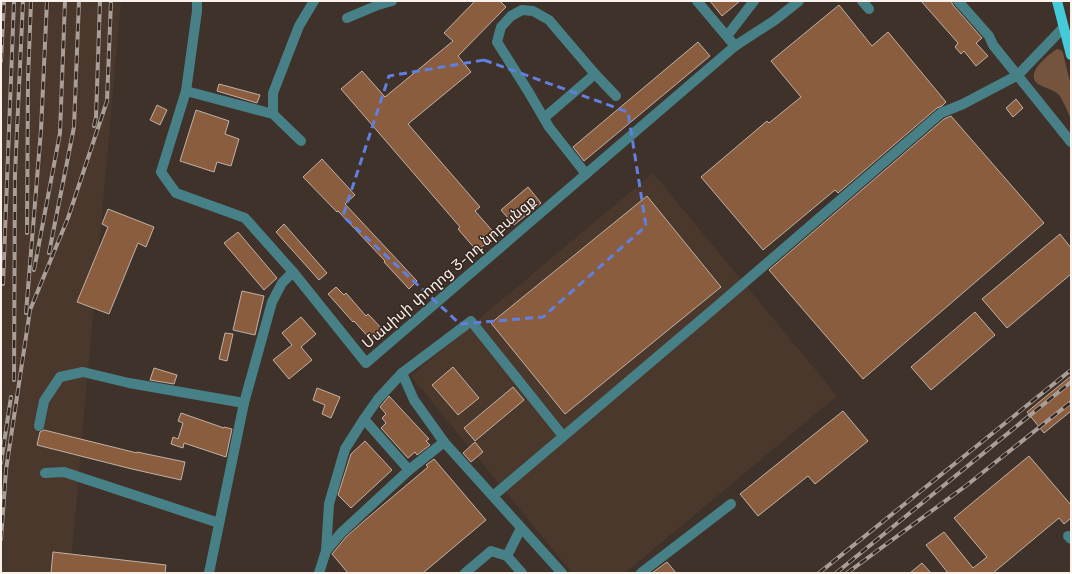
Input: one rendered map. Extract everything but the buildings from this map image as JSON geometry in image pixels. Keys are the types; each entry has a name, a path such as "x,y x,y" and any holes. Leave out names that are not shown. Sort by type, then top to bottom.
{"main road":[{"path":"1057,1 1071,56"}],"street":[{"name":"Մասիսի փողոց 3-րդ նրբանցք","path":"197,1 197,11 186,91 161,172 176,193 245,218 293,272 366,363 735,46 775,20 799,1"},
{"path":"273,114 273,93 299,26 314,1"},
{"path":"347,18 378,5 392,1"},
{"path":"697,1 735,46"},
{"path":"727,36 754,1"},
{"path":"958,1 989,36 993,45 1071,142"},
{"path":"586,174 549,127 497,42 501,27 511,16 522,10 533,11 548,20 616,96"},
{"path":"493,496 716,307 941,113 963,104 1018,76 1063,28"},
{"path":"544,118 595,74"},
{"path":"186,91 273,114 301,142"},
{"path":"209,573 218,523 244,403 272,302 282,283 293,272"},
{"path":"319,573 326,551 329,504 345,449 378,399 402,373 471,321 563,436"},
{"path":"39,426 44,401 60,377 83,372 129,383 244,403"},
{"path":"402,373 414,400 444,442 562,573"},
{"path":"364,419 409,470"},
{"path":"326,551 341,533 409,470 444,442"},
{"path":"45,473 64,472 218,523"},
{"path":"641,573 731,504"},
{"path":"507,556 522,528"},
{"path":"465,573 491,551 507,556 522,573"}],"highlighted area":[{"path":"484,60 628,112 646,226 543,317 460,324 343,216 389,76"}],"shaded area":[{"path":"1,1 121,1 70,573 1,573"},
{"path":"1057,49 1061,50 1063,53 1071,86 1071,119 1060,96 1056,92 1038,84 1034,80 1035,70 1043,60"},
{"path":"653,173 837,396 625,573 572,573 411,376"}],"railway":[{"path":"1,61 4,1"},
{"path":"3,284 14,1"},
{"path":"14,380 15,174 23,1"},
{"path":"27,233 28,80 31,1"},
{"path":"26,313 41,130 47,1"},
{"path":"34,270 60,133 65,1"},
{"path":"49,253 74,127 79,1"},
{"path":"94,126 96,117 100,1"},
{"path":"1,539 6,470 30,310 68,218 107,101 111,1"},
{"path":"819,573 1071,370"},
{"path":"836,573 1071,382"},
{"path":"1,463 11,397"},
{"path":"847,573 967,485 1071,402"}]}
